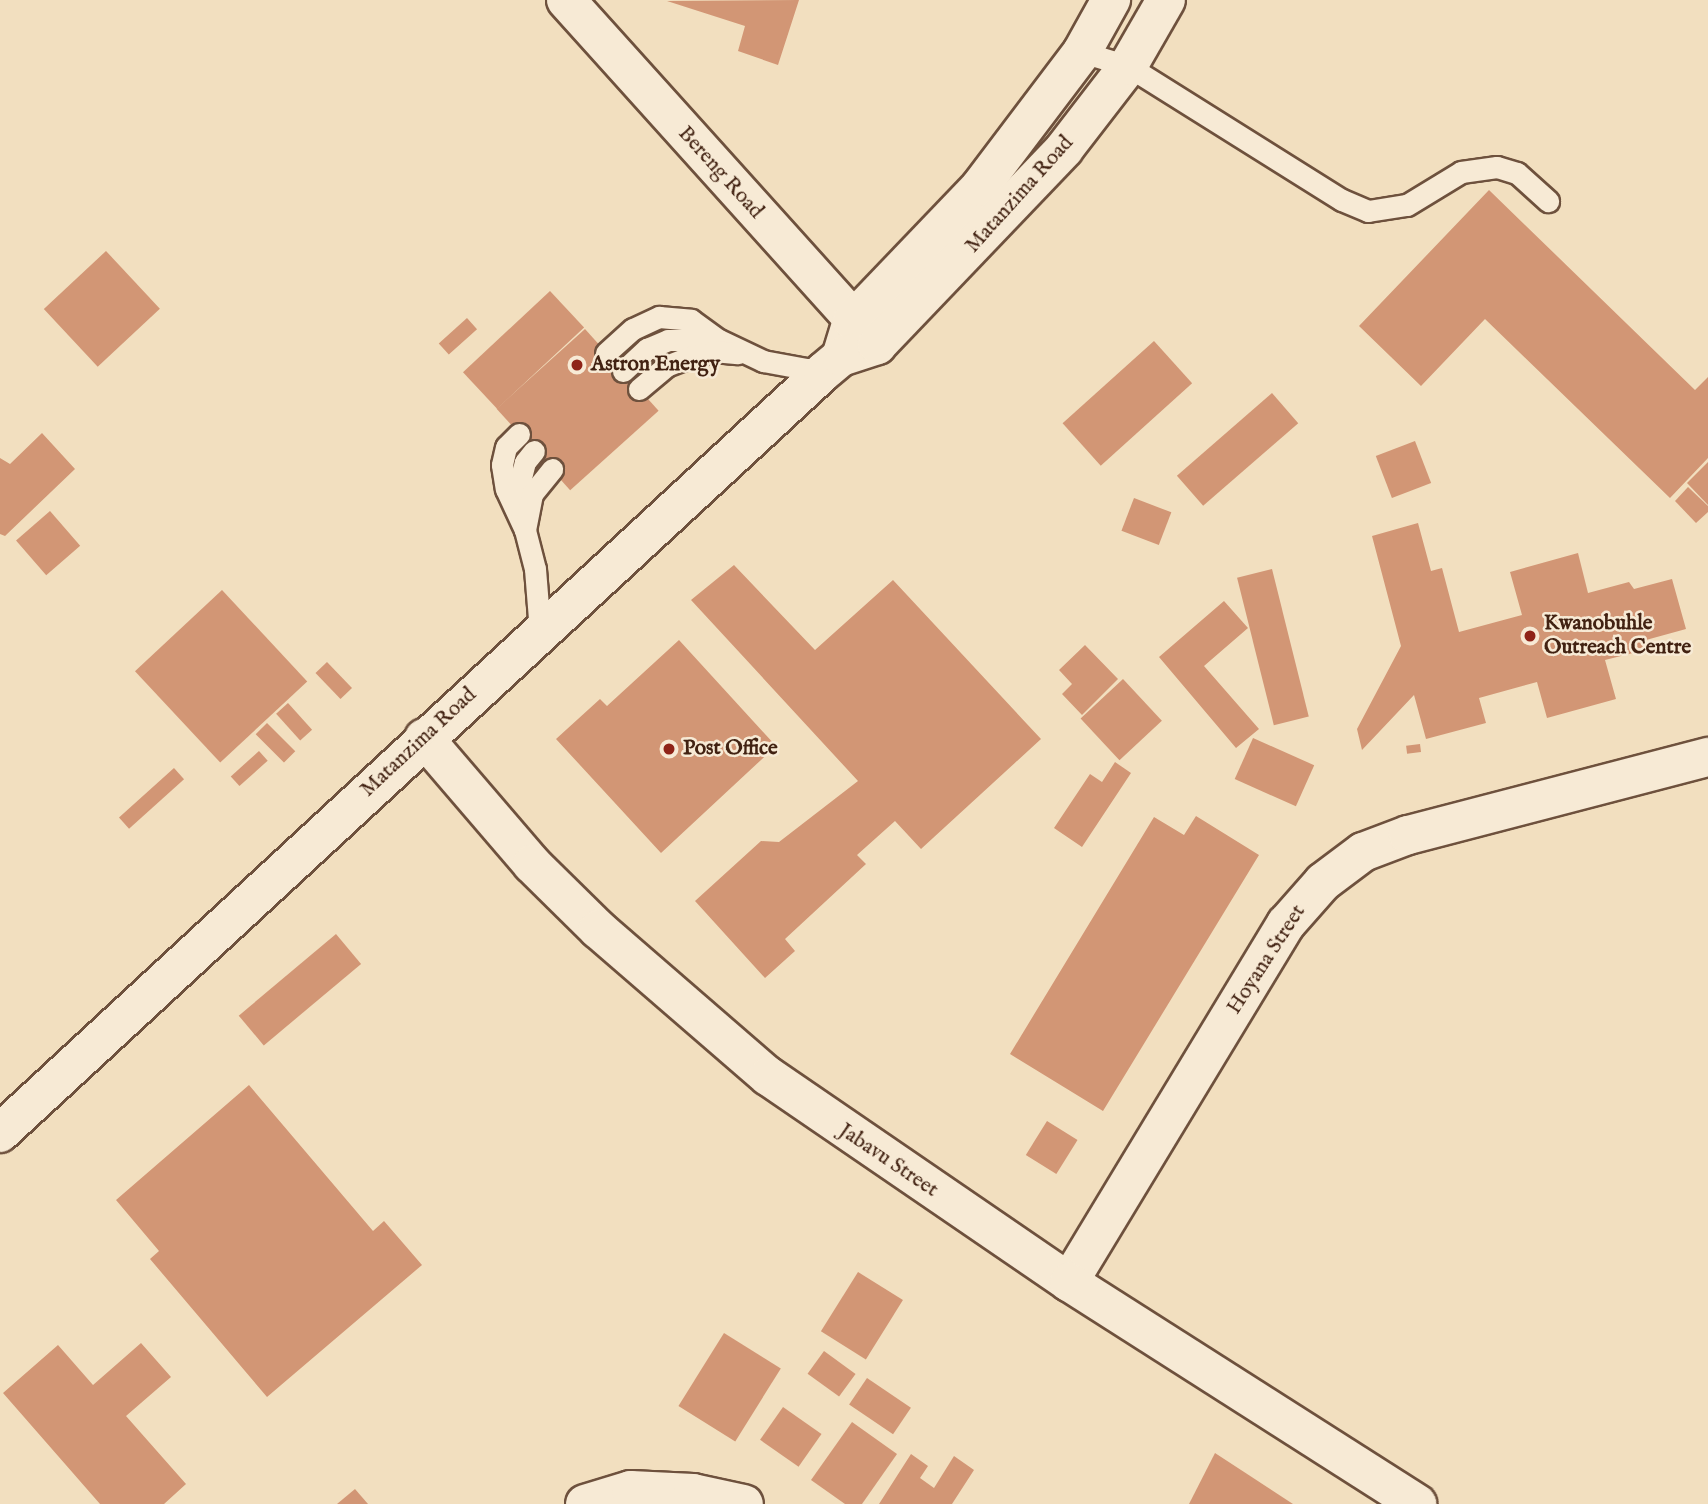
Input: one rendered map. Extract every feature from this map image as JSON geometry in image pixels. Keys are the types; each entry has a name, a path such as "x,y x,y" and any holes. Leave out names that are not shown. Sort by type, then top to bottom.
{"street":[{"name":"Bereng Road","path":"566,0 864,333"},
{"name":"Matanzima Road","path":"864,333 980,187 1082,52 1111,0"},
{"name":"Matanzima Road","path":"0,1133 424,738 1064,149 1128,66 1166,0"},
{"name":"Jabavu Street","path":"424,738 532,864 683,1007 836,1126 1069,1282 1417,1504"},
{"name":"Hoyana Street","path":"1069,1282 1286,924 1323,882 1363,852 1408,835 1708,757"},
{"path":"585,1504 631,1490 693,1493 744,1504"}],"lane":[{"path":"1082,52 1128,66 1342,200 1368,211 1407,205 1461,173 1497,167 1517,173 1548,201"},
{"path":"606,353 633,329 659,317 691,320 719,340 747,354"},
{"path":"623,371 647,349 668,340 691,336 719,340"},
{"path":"639,388 666,366 713,351 832,365"},
{"path":"519,434 506,447 502,466 514,506 525,530 535,569 540,631"},
{"path":"514,506 525,461 534,451"},
{"path":"525,530 532,495 552,469"}],"building":[{"path":"799,0 778,65 738,51 745,26 667,1"},
{"path":"1489,190 1695,390 1708,377 1708,458 1670,498 1485,319 1421,386 1359,326"},
{"path":"106,251 160,309 98,367 44,309"},
{"path":"550,291 584,328 497,409 463,372"},
{"path":"467,318 477,329 449,355 439,343"},
{"path":"585,329 659,411 570,490 497,409"},
{"path":"1154,341 1192,383 1101,466 1063,423"},
{"path":"1272,393 1298,423 1203,506 1177,476"},
{"path":"42,433 75,469 5,536 0,534 0,458 10,464"},
{"path":"1415,441 1431,483 1392,498 1376,456"},
{"path":"1708,462 1708,505 1687,483"},
{"path":"1688,487 1708,506 1708,512 1696,523 1675,501"},
{"path":"1134,498 1171,512 1159,545 1121,531"},
{"path":"50,511 80,546 46,575 16,541"},
{"name":"Kwanobuhle Outreach Centre","path":"1418,523 1431,571 1442,568 1459,632 1522,615 1510,572 1578,553 1588,593 1629,582 1634,589 1672,579 1686,629 1646,640 1649,649 1605,660 1616,699 1547,718 1537,682 1479,698 1486,723 1426,739 1414,695 1362,750 1357,729 1401,646 1372,536"},
{"path":"734,565 815,650 893,580 1041,739 921,849 895,821 857,855 866,864 785,939 795,951 765,978 695,901 761,841 779,842 858,781 691,600"},
{"path":"1272,569 1309,716 1274,725 1237,578"},
{"path":"222,590 307,681 220,763 135,671"},
{"path":"1224,601 1248,628 1204,666 1259,729 1236,748 1159,657"},
{"name":"Post Office","path":"679,640 776,746 661,853 556,739 600,699 607,706"},
{"path":"1085,645 1118,679 1082,715 1062,694 1072,684 1059,670"},
{"path":"327,662 352,688 340,699 315,673"},
{"path":"1123,679 1162,721 1119,760 1081,719"},
{"path":"288,703 312,730 300,740 276,714"},
{"path":"267,723 295,751 284,763 256,734"},
{"path":"1253,738 1314,765 1296,806 1235,779"},
{"path":"1420,744 1421,752 1407,754 1406,746"},
{"path":"259,751 268,761 239,786 231,776"},
{"path":"1115,762 1131,773 1082,847 1054,828 1090,774 1102,782"},
{"path":"174,768 184,779 129,829 119,818"},
{"path":"1196,816 1259,855 1103,1111 1010,1054 1154,817 1184,835"},
{"path":"336,934 361,964 264,1046 239,1016"},
{"path":"249,1085 373,1231 384,1221 422,1265 267,1397 150,1259 159,1251 116,1200"},
{"path":"1047,1121 1078,1140 1056,1174 1026,1155"},
{"path":"858,1272 903,1300 866,1359 821,1331"},
{"path":"724,1333 781,1369 735,1441 678,1406"},
{"path":"141,1343 171,1377 126,1416 186,1484 164,1504 100,1504 3,1393 58,1345 93,1385"},
{"path":"824,1351 856,1374 839,1397 808,1374"},
{"path":"867,1378 911,1408 893,1434 849,1405"},
{"path":"783,1407 822,1434 799,1467 760,1440"},
{"path":"852,1422 897,1454 862,1504 845,1504 811,1480"},
{"path":"1215,1453 1293,1504 1189,1504"},
{"path":"911,1454 928,1466 920,1478 934,1488 954,1456 974,1470 952,1504 879,1504"},
{"path":"355,1489 368,1504 337,1504"}],"place":[{"name":"Astron Energy","path":"577,365"},
{"name":"Kwanobuhle Outreach Centre","path":"1530,636"},
{"name":"Post Office","path":"669,749"}]}
